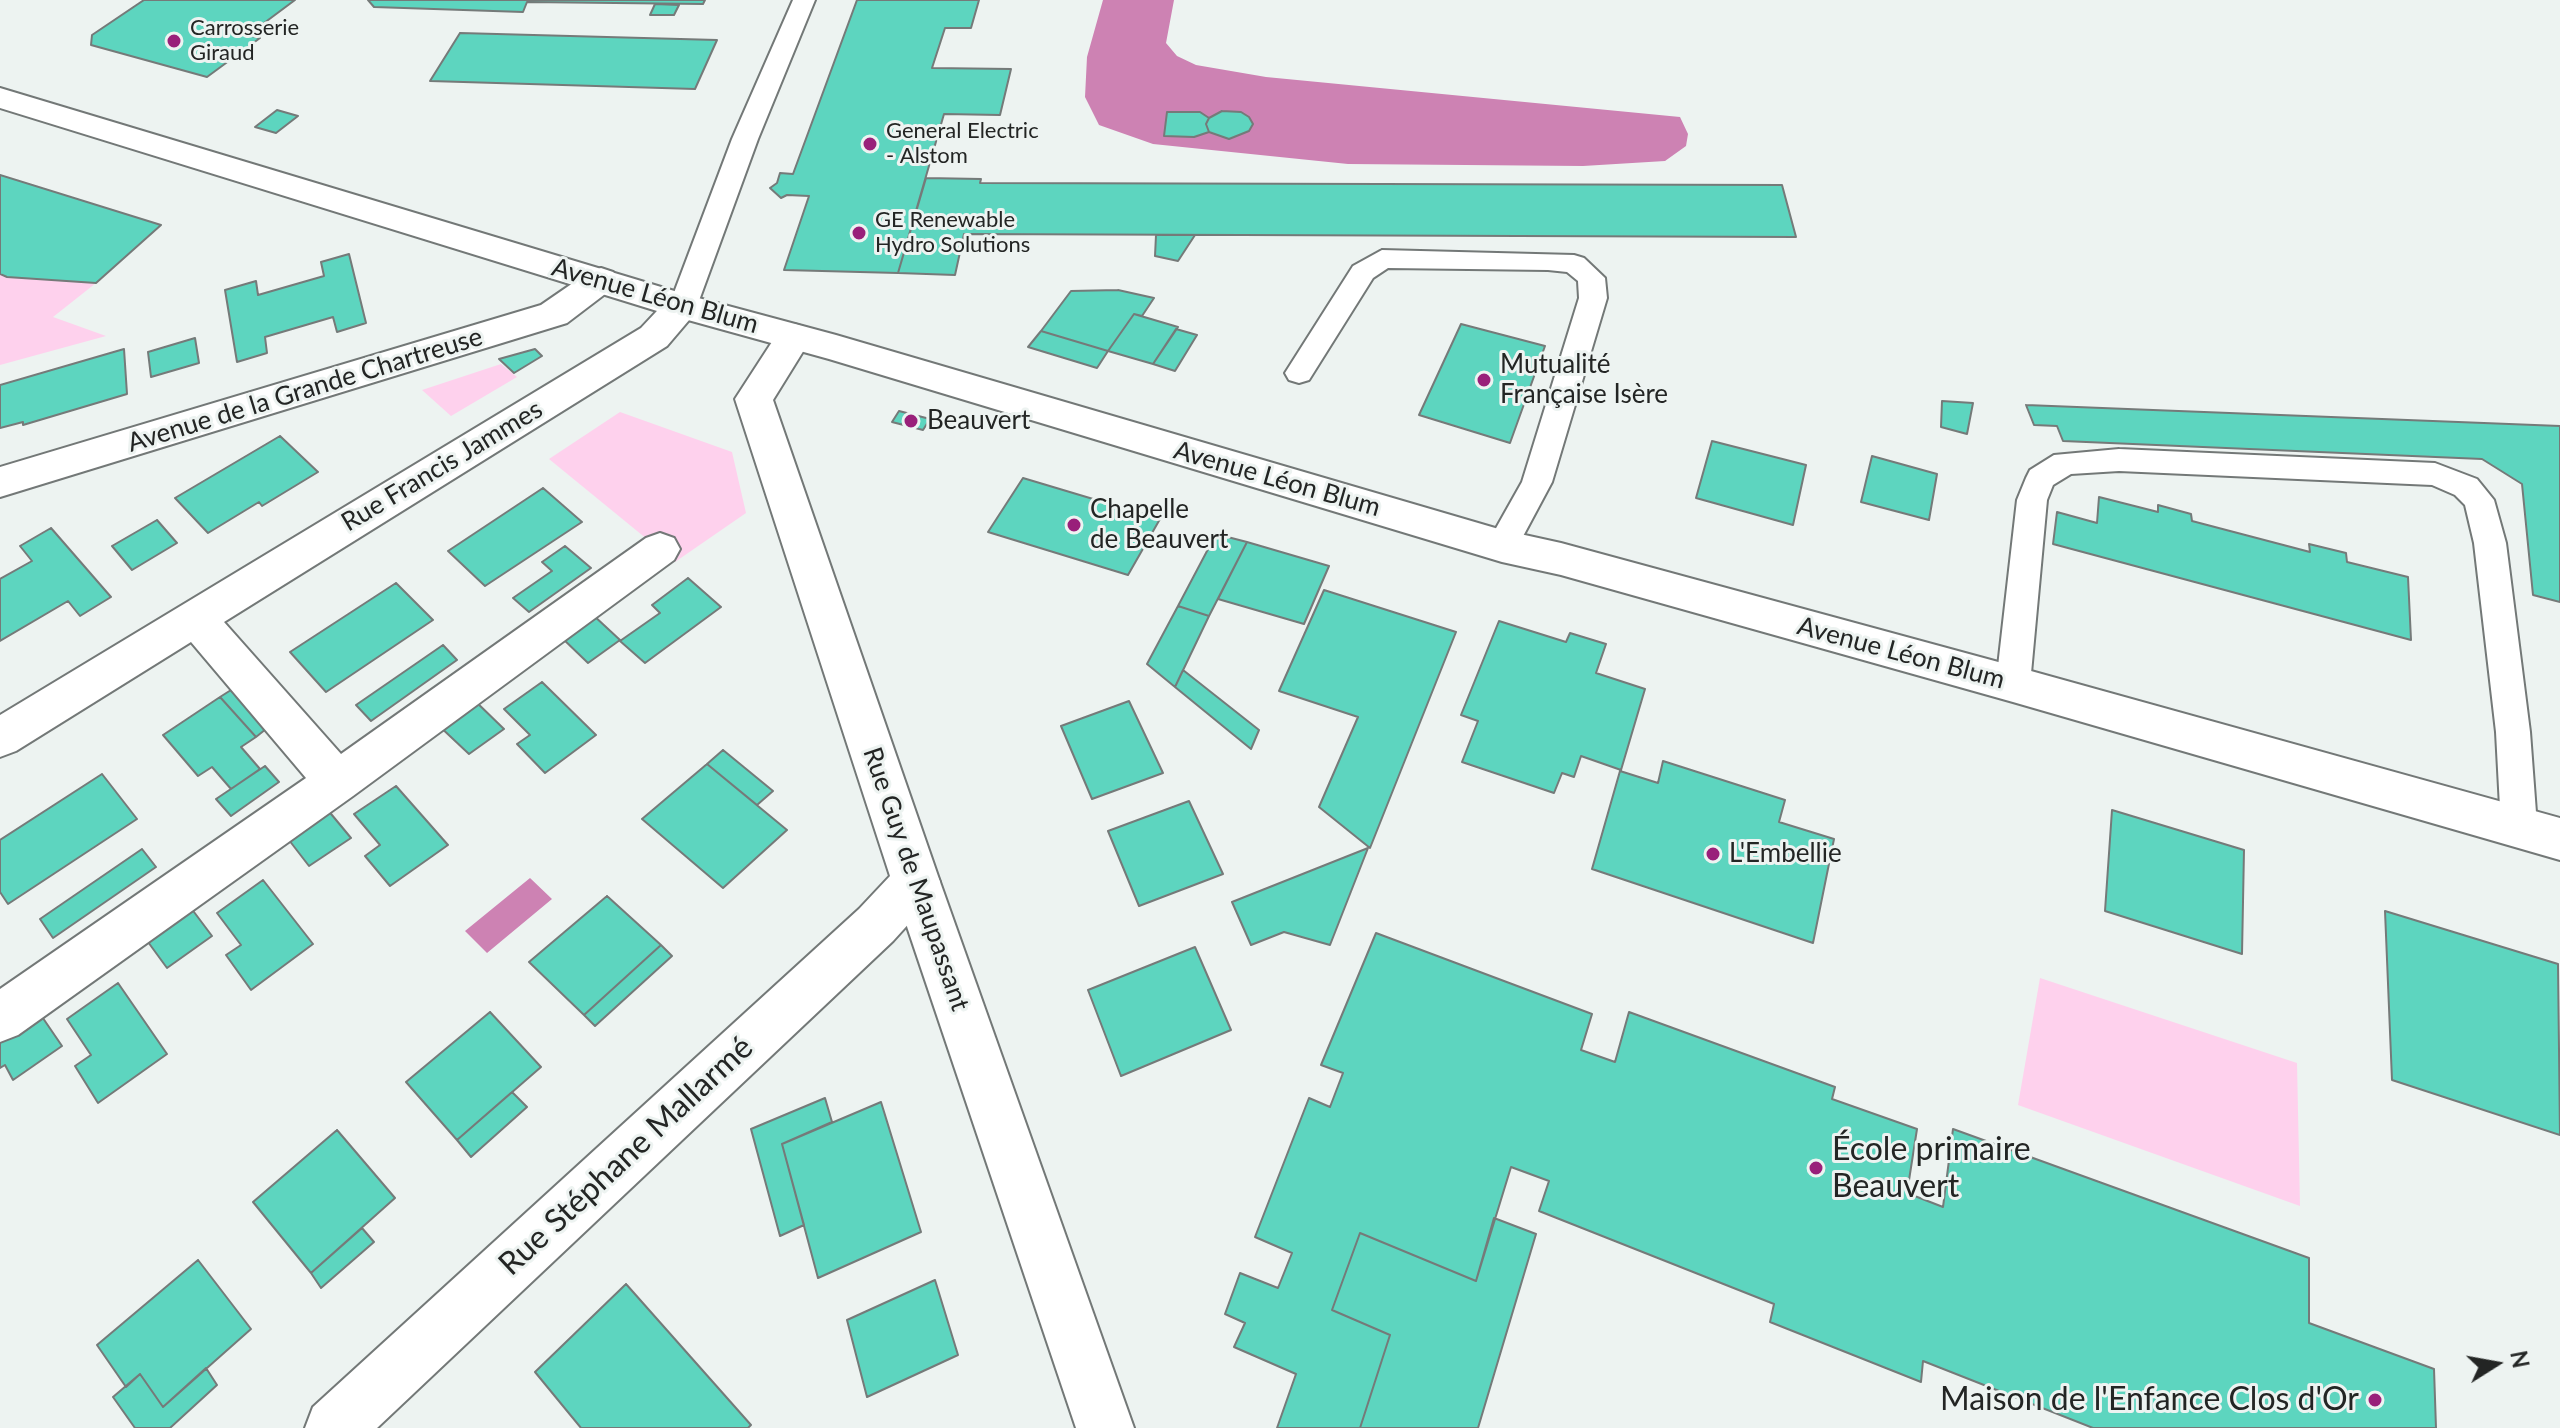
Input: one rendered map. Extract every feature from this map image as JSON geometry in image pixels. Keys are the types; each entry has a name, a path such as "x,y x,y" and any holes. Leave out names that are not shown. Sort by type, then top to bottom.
{"street":[{"name":"Avenue Léon Blum","path":"0,98 683,306 1502,546 1576,563 2013,684 2560,839"},
{"name":"Avenue de la Grande Chartreuse","path":"0,482 554,314 601,280"},
{"name":"Rue Francis Jammes","path":"0,738 654,337 683,306"},
{"name":"Rue Guy de Maupassant","path":"794,337 754,399 916,882 1105,1428"},
{"path":"0,1018 337,782 660,549"},
{"path":"194,617 337,782"},
{"name":"Rue Stéphane Mallarmé","path":"334,1428 876,925 916,882"}],"lane":[{"path":"683,306 745,139 804,0"},
{"path":"1299,373 1363,272 1382,259 1548,261 1574,264 1591,278 1593,298 1537,482 1502,546"},
{"path":"2013,684 2032,500 2041,478 2065,463 2119,460 2435,474 2466,487 2479,500 2490,543 2513,732 2519,826"}],"shaded area":[{"path":"1103,0 1174,0 1166,43 1177,56 1196,65 1266,77 1680,117 1688,134 1686,146 1665,161 1583,166 1348,164 1153,144 1099,125 1085,97 1087,57"},
{"path":"0,274 96,283 53,317 106,336 0,365"},
{"path":"501,364 517,377 451,416 422,390"},
{"path":"620,412 732,452 746,513 675,562 549,459"},
{"path":"530,878 552,899 487,953 465,931"},
{"path":"2040,978 2297,1063 2300,1206 2018,1105"}],"building":[{"name":"Carrosserie Giraud","path":"144,0 295,0 248,35 260,38 207,77 91,45 92,35"},
{"name":"Carrosserie Giraud","path":"368,0 705,0 703,4 527,2 523,12 374,7"},
{"name":"General Electric - Alstom","path":"857,0 979,0 971,28 945,28 932,68 1011,69 1000,115 944,114 898,273 784,270 809,196 787,195 781,198 770,188 777,183 780,173 793,174"},
{"path":"655,4 679,5 674,15 650,15"},
{"path":"460,33 717,40 695,89 430,81"},
{"path":"277,110 298,116 276,133 255,127"},
{"path":"1222,111 1241,112 1253,124 1249,131 1229,139 1209,132 1206,124 1209,118"},
{"path":"1167,112 1200,112 1209,118 1206,124 1209,132 1194,137 1164,136"},
{"path":"0,175 161,225 96,283 7,277 0,274"},
{"path":"926,178 981,179 980,183 1782,185 1796,237 964,234 955,275 898,273"},
{"path":"1156,235 1195,235 1178,261 1155,256"},
{"path":"349,254 366,323 337,332 333,317 265,337 267,353 237,362 225,290 256,281 258,295 324,276 321,262"},
{"path":"1118,290 1154,298 1142,316 1134,314 1108,351 1041,331 1071,291"},
{"path":"1134,314 1178,327 1153,364 1108,351"},
{"name":"Mutualité Française Isère","path":"1461,324 1545,346 1510,443 1419,415"},
{"path":"1176,329 1197,335 1175,371 1153,364"},
{"path":"1041,331 1108,351 1097,368 1028,347"},
{"path":"195,338 199,363 151,377 148,352"},
{"path":"124,349 127,394 23,425 23,422 0,428 0,385"},
{"path":"535,349 542,356 514,373 499,359"},
{"path":"1942,401 1973,403 1967,434 1941,427"},
{"path":"2026,405 2560,426 2560,602 2533,595 2522,484 2482,459 2063,441 2057,426 2034,425"},
{"name":"Beauvert","path":"899,411 930,419 923,430 892,422"},
{"path":"280,436 318,472 262,506 259,502 208,533 175,498"},
{"path":"1712,441 1806,465 1793,525 1696,498"},
{"path":"1872,456 1937,474 1929,520 1861,502"},
{"name":"Chapelle de Beauvert","path":"1023,478 1160,519 1128,575 988,532"},
{"path":"543,488 582,522 485,586 448,551"},
{"path":"2099,497 2158,512 2158,505 2191,514 2192,521 2310,552 2309,544 2346,553 2347,562 2408,577 2411,640 2053,544 2057,512 2097,523"},
{"path":"157,520 177,543 132,570 112,546"},
{"path":"51,528 111,597 80,616 68,601 0,641 0,579 32,561 20,546"},
{"path":"1216,534 1247,542 1209,616 1178,606"},
{"path":"1247,542 1329,566 1304,624 1218,599"},
{"path":"565,546 591,568 529,612 513,598 552,571 542,562"},
{"path":"688,578 721,607 645,663 620,641 660,613 652,605"},
{"path":"396,583 433,620 326,692 290,652"},
{"path":"1324,590 1456,632 1370,848 1319,807 1358,717 1279,691"},
{"path":"1178,606 1209,616 1175,687 1147,664"},
{"path":"592,614 620,640 588,663 560,636"},
{"path":"1499,621 1566,642 1570,633 1606,644 1596,673 1645,689 1621,770 1581,756 1574,777 1562,773 1554,793 1462,762 1478,721 1461,715"},
{"path":"443,645 457,660 371,721 356,705"},
{"path":"1183,670 1259,730 1251,749 1175,687"},
{"path":"542,682 596,735 545,773 517,744 530,735 504,709"},
{"path":"231,690 266,729 256,737 220,697"},
{"path":"220,697 256,737 241,747 260,769 231,789 212,767 198,776 163,735"},
{"path":"471,697 504,729 469,754 436,723"},
{"path":"1129,701 1163,773 1092,799 1061,726"},
{"path":"723,750 773,791 757,805 707,764"},
{"name":"L'Embellie","path":"1663,761 1785,800 1779,822 1834,839 1813,943 1592,869 1620,771 1658,783"},
{"path":"707,764 787,830 723,888 642,819"},
{"path":"265,766 279,782 231,816 216,799"},
{"path":"102,774 137,819 8,904 0,892 0,840"},
{"path":"396,786 448,845 390,886 365,856 380,845 354,814"},
{"path":"1189,801 1223,874 1139,906 1108,831"},
{"path":"322,803 351,838 309,866 282,831"},
{"path":"2112,810 2244,850 2242,954 2105,911"},
{"path":"1368,848 1330,945 1284,932 1251,945 1232,902"},
{"path":"142,849 156,867 53,938 40,919"},
{"path":"263,880 313,944 251,990 226,955 241,945 217,913"},
{"path":"607,896 661,945 584,1015 529,962"},
{"path":"185,900 212,936 167,968 140,931"},
{"path":"2385,911 2558,964 2560,1135 2392,1080"},
{"path":"1376,933 1592,1014 1581,1050 1615,1062 1629,1012 1835,1087 1832,1099 1917,1129 1907,1193 1943,1207 1953,1129 2309,1258 2309,1323 2434,1369 2436,1428 2093,1428 1923,1361 1921,1382 1770,1322 1774,1304 1539,1211 1549,1181 1511,1167 1476,1281 1360,1233 1332,1310 1390,1335 1360,1428 1277,1428 1296,1374 1234,1347 1245,1323 1225,1314 1240,1273 1278,1288 1292,1253 1255,1237 1309,1098 1330,1107 1343,1073 1321,1065"},
{"path":"661,945 672,956 595,1026 584,1015"},
{"path":"1195,947 1231,1030 1121,1076 1088,990"},
{"path":"118,983 167,1054 98,1103 75,1066 91,1055 67,1019"},
{"path":"34,1005 62,1046 13,1080 5,1065 0,1068 0,1028"},
{"path":"490,1012 541,1067 457,1140 406,1082"},
{"path":"512,1092 527,1107 471,1157 457,1140"},
{"path":"825,1098 832,1122 782,1144 804,1225 780,1236 751,1129"},
{"path":"881,1102 921,1232 818,1278 782,1144"},
{"path":"337,1130 395,1198 311,1273 253,1202"},
{"path":"1494,1218 1536,1234 1478,1428 1360,1428 1390,1335 1332,1310 1360,1233 1476,1281"},
{"path":"362,1228 374,1242 321,1288 311,1273"},
{"path":"198,1260 251,1329 163,1407 140,1374 126,1387 97,1345"},
{"path":"935,1280 958,1355 867,1397 847,1320"},
{"path":"626,1284 751,1425 748,1428 581,1428 535,1372"},
{"path":"206,1368 217,1385 170,1428 135,1428 113,1397 140,1374 163,1407"}],"place":[{"name":"Carrosserie Giraud","path":"174,41"},
{"name":"General Electric - Alstom","path":"870,144"},
{"name":"GE Renewable Hydro Solutions","path":"859,233"},
{"name":"Mutualité Française Isère","path":"1484,380"},
{"name":"Beauvert","path":"911,421"},
{"name":"Chapelle de Beauvert","path":"1074,525"},
{"name":"L'Embellie","path":"1713,854"},
{"name":"École primaire Beauvert","path":"1816,1168"},
{"name":"Maison de l'Enfance Clos d'Or","path":"2375,1400"}]}
